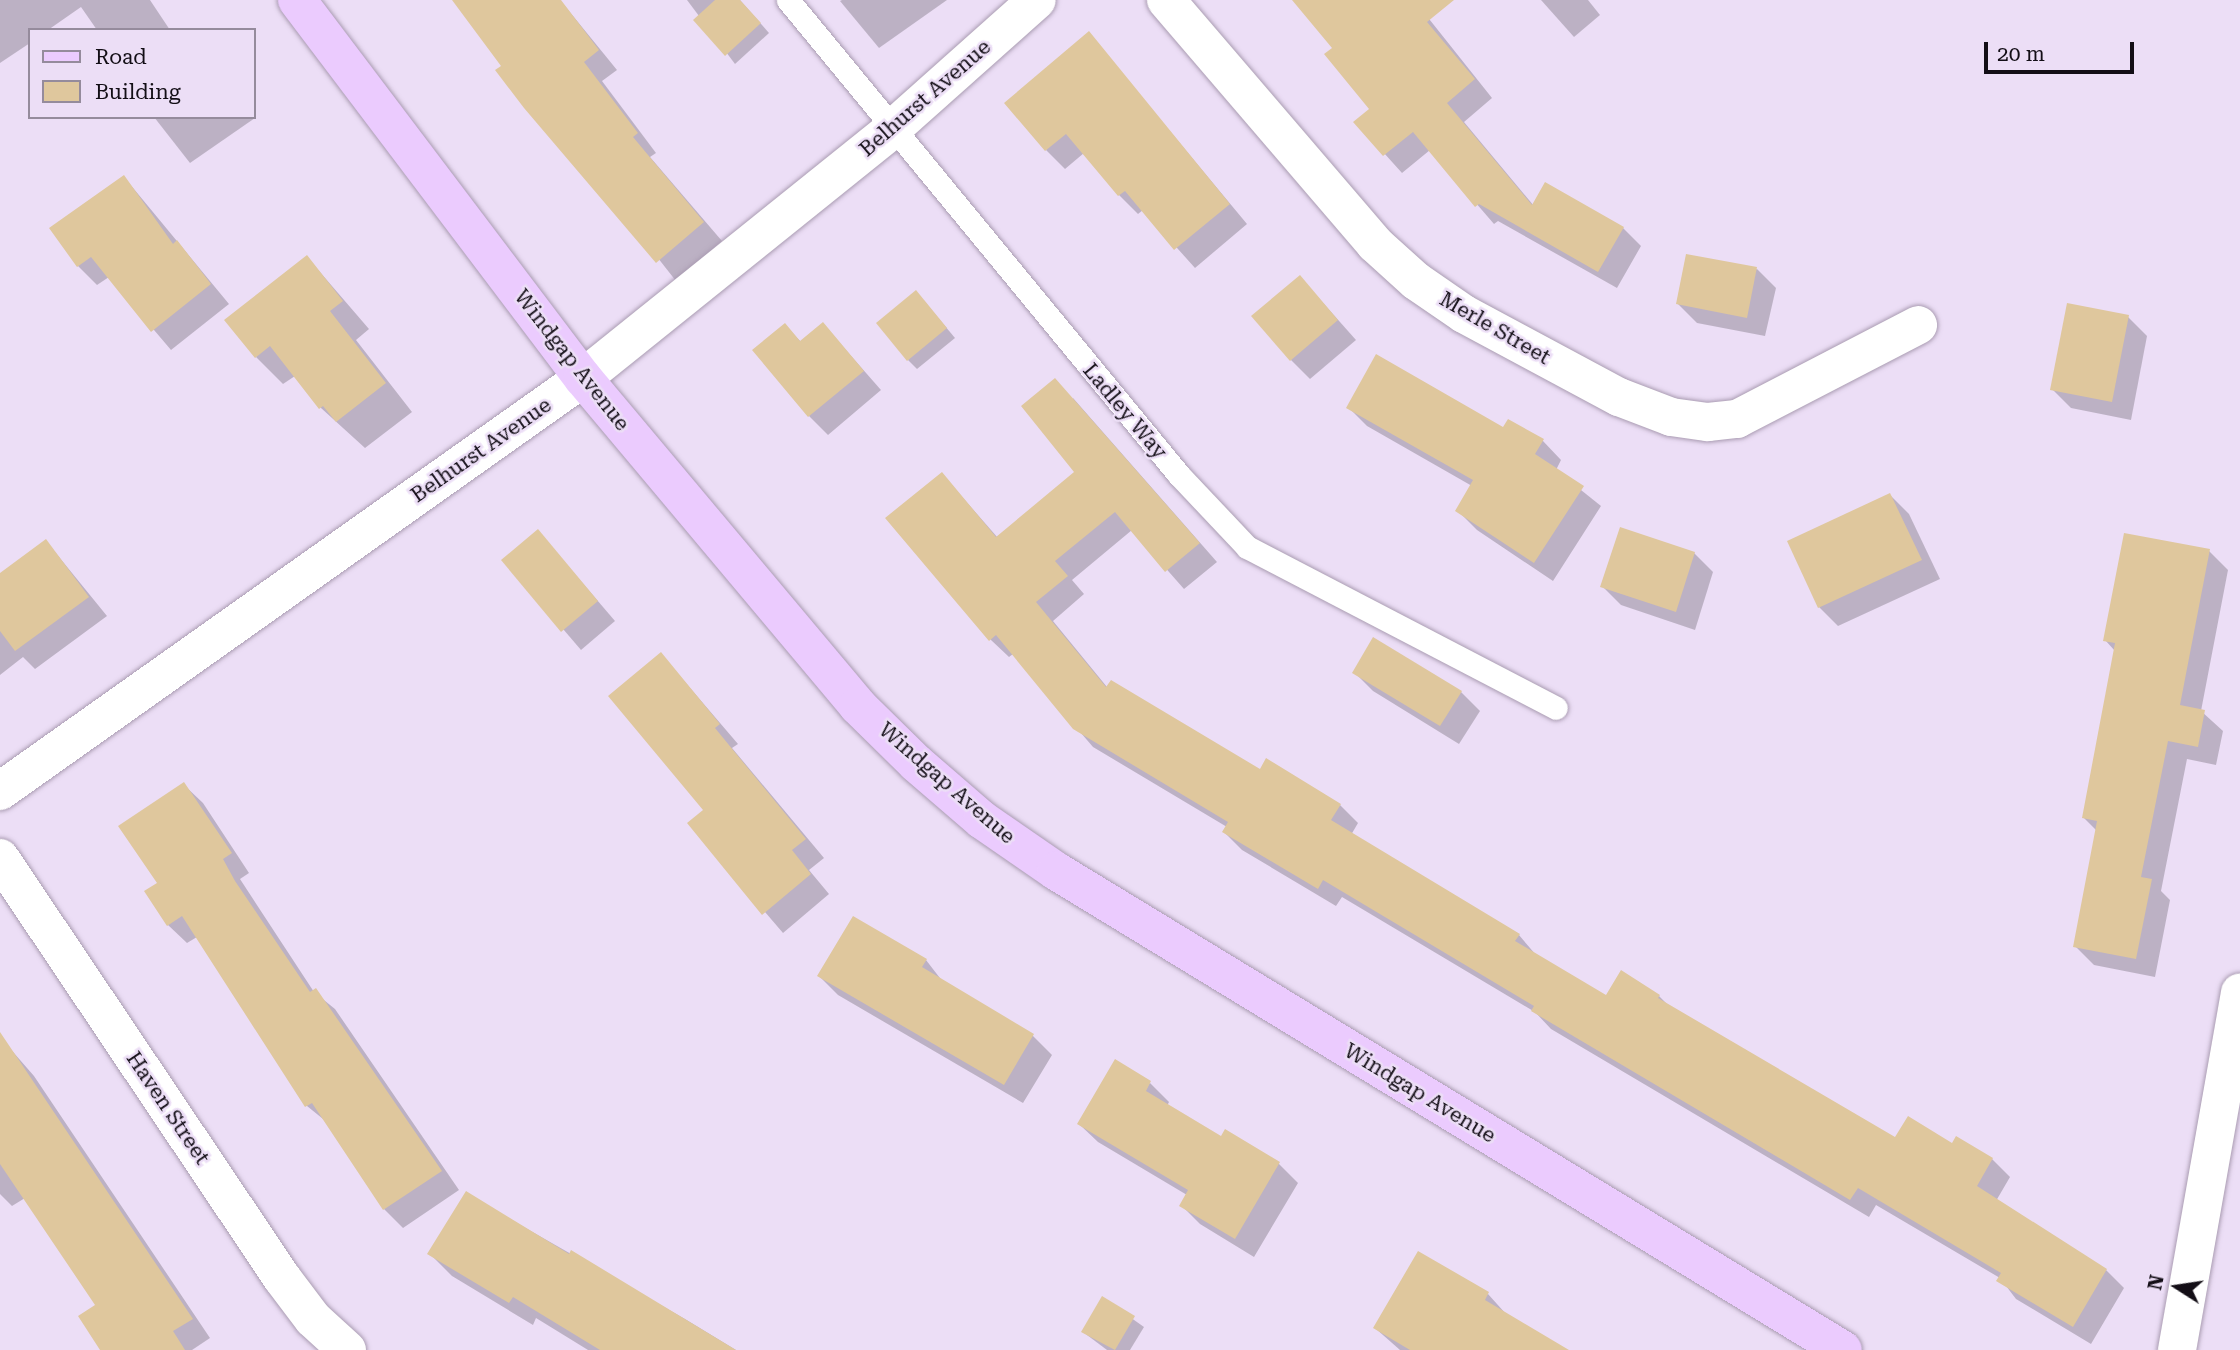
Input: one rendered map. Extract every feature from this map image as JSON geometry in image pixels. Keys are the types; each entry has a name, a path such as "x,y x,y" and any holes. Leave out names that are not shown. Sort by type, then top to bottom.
{"main road":[{"name":"Windgap Avenue","path":"297,0 583,378 858,706 982,820 1068,879 1843,1350"}],"street":[{"name":"Belhurst Avenue","path":"0,791 583,378 891,130 1037,0"},
{"name":"Merle Street","path":"1166,0 1375,244 1416,281 1464,314 1619,397 1671,417 1707,422 1737,419 1918,325"},
{"name":"Haven Street","path":"0,858 282,1278 313,1319 346,1350"},
{"path":"2177,1350 2240,993"}],"lane":[{"name":"Ladley Way","path":"788,0 891,130 1179,475 1247,547 1556,708"}],"building":[{"path":"452,0 561,0 599,50 584,62 638,133 633,137 704,222 656,263 524,108 495,70 501,66"},
{"path":"715,0 740,0 761,23 725,56 693,20"},
{"path":"1292,0 1454,0 1427,22 1475,79 1447,103 1532,205 1545,182 1624,227 1598,272 1479,204 1475,207 1413,132 1383,156 1353,122 1369,109 1324,54 1332,48"},
{"path":"1089,31 1230,204 1174,250 1125,191 1118,196 1066,134 1045,151 1004,103"},
{"path":"124,175 173,244 177,240 211,284 151,332 91,257 77,267 49,228"},
{"path":"1686,254 1757,267 1747,318 1676,304"},
{"path":"307,255 343,301 330,311 386,383 336,422 323,406 319,409 270,346 255,358 224,320"},
{"path":"1300,275 1338,320 1290,361 1251,316"},
{"path":"916,290 947,328 907,361 876,323"},
{"path":"2067,303 2129,315 2112,402 2050,390"},
{"path":"823,322 864,371 808,417 752,350 785,323 800,341"},
{"path":"1376,354 1503,427 1508,419 1544,439 1535,454 1584,486 1534,563 1455,511 1473,480 1346,408"},
{"path":"1055,378 1200,543 1165,572 1115,512 1055,561 1068,576 1036,602 1106,687 1111,680 1260,769 1266,758 1341,804 1331,820 1520,934 1515,941 1606,995 1621,970 1660,995 1658,998 1895,1137 1908,1116 1952,1143 1956,1136 1993,1158 1977,1186 2107,1269 2073,1327 1996,1281 2001,1273 1858,1188 1850,1200 1531,1011 1534,1006 1323,880 1318,889 1222,832 1228,822 1073,729 996,635 989,641 885,518 942,472 996,537 1074,472 1021,406"},
{"path":"1890,493 1922,560 1818,608 1787,541"},
{"path":"1620,527 1695,552 1676,612 1600,587"},
{"path":"538,529 598,601 561,632 501,560"},
{"path":"2124,533 2210,549 2180,705 2205,710 2198,747 2168,741 2141,877 2152,879 2136,959 2073,947 2097,821 2082,818 2115,643 2103,641"},
{"path":"46,539 89,597 15,651 0,631 0,573"},
{"path":"1373,637 1462,691 1440,726 1352,673"},
{"path":"661,652 720,724 715,728 806,839 792,850 811,874 762,915 687,823 703,810 608,696"},
{"path":"184,782 232,853 223,859 235,881 310,992 316,988 442,1171 383,1210 312,1103 305,1107 182,916 167,926 144,891 157,883 118,826"},
{"path":"853,916 927,959 922,967 1034,1034 1004,1085 817,976"},
{"path":"0,1032 193,1319 173,1331 185,1350 100,1350 78,1316 95,1305 0,1164"},
{"path":"1115,1059 1151,1081 1146,1091 1221,1136 1225,1129 1280,1162 1235,1239 1179,1206 1188,1190 1077,1124"},
{"path":"466,1191 569,1254 571,1250 736,1350 600,1350 513,1297 509,1303 427,1254"},
{"path":"1418,1251 1489,1292 1485,1300 1569,1350 1410,1350 1373,1328"},
{"path":"1102,1296 1135,1316 1115,1350 1081,1332"}]}
